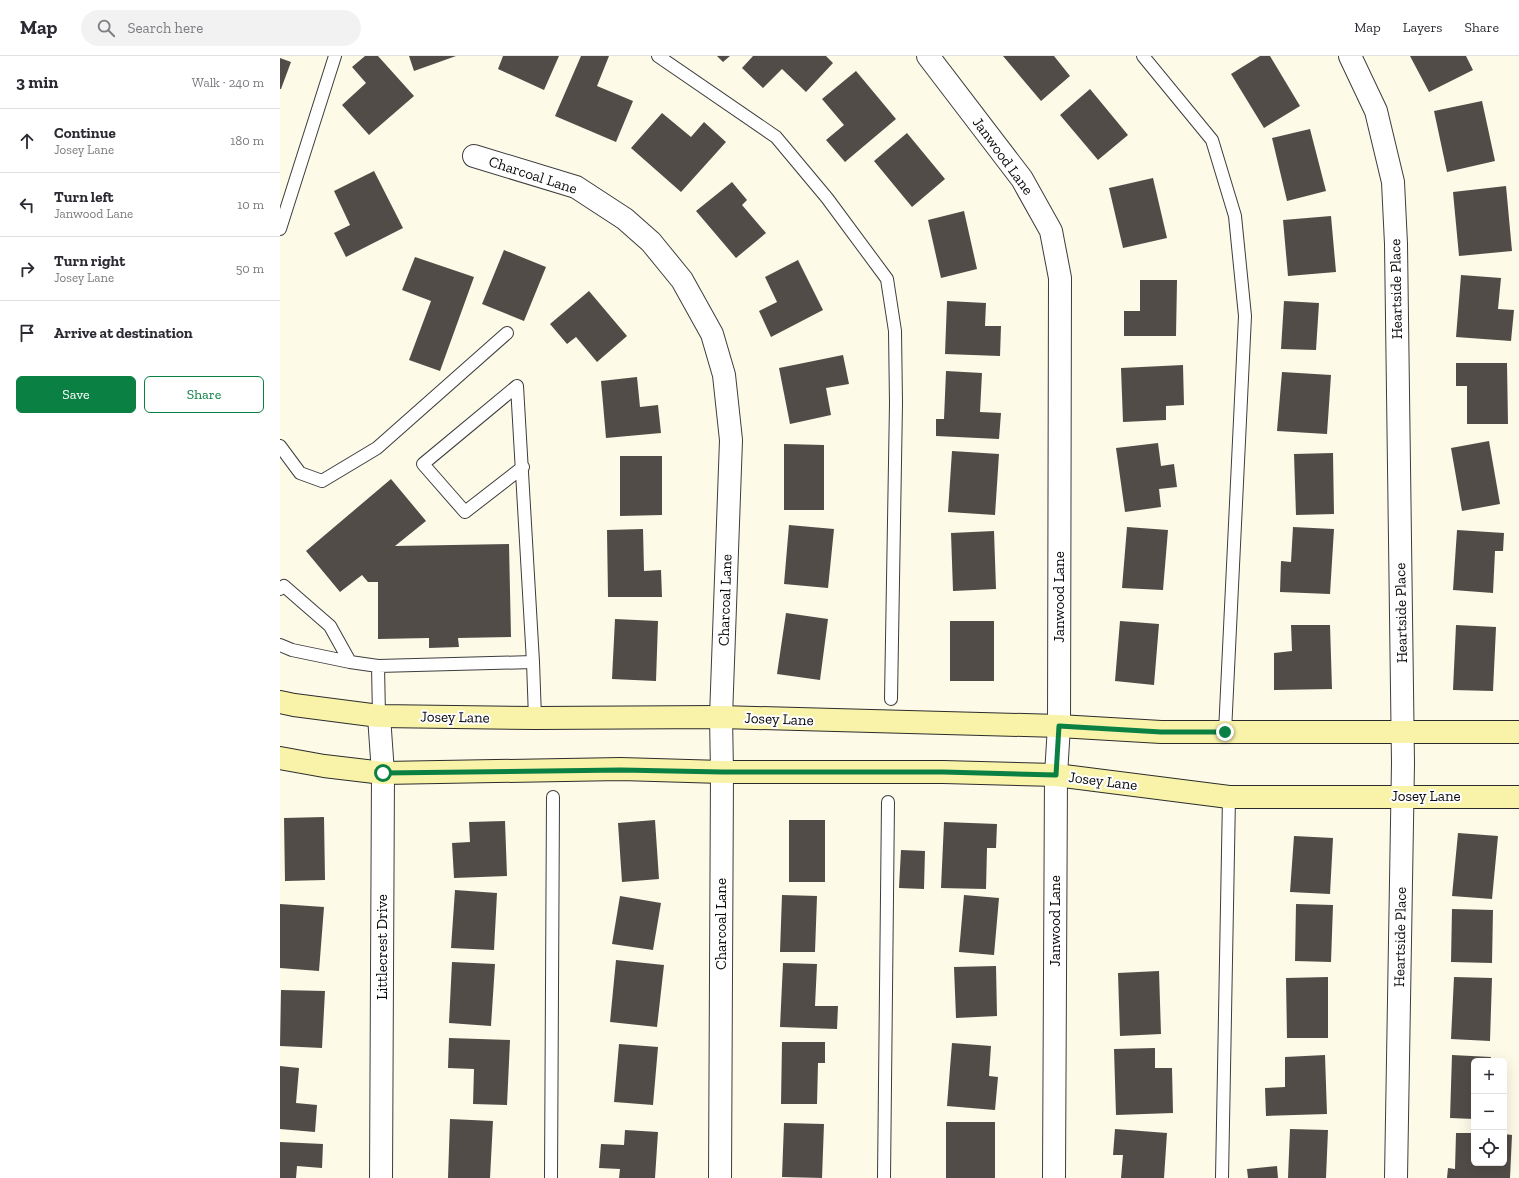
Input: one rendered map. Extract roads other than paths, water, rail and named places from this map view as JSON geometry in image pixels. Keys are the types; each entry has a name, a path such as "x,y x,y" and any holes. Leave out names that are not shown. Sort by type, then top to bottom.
{"main road":[{"name":"Josey Lane","path":"280,702 378,716 535,718 721,717 1059,726 1161,732 1519,732"},
{"name":"Josey Lane","path":"280,758 324,766 383,773 621,770 722,772 943,772 1056,775 1229,797 1519,797"}],"street":[{"name":"Janwood Lane","path":"928,56 1022,179 1051,231 1060,278 1059,726 1056,775 1054,1178"},
{"name":"Heartside Place","path":"1350,56 1376,111 1393,182 1396,244 1403,733 1396,1178"},
{"name":"Charcoal Lane","path":"474,156 576,187 625,219 651,242 682,280 712,334 724,375 731,440 721,717 720,1178"},
{"name":"Littlecrest Drive","path":"378,716 383,773 381,1178"}],"lane":[{"path":"280,229 335,56"},
{"path":"658,56 776,137 826,198 887,279 895,331 896,404 891,699"},
{"path":"1143,56 1212,140 1235,216 1245,316 1225,732"},
{"path":"280,446 300,473 322,481 377,448 507,333"},
{"path":"522,467 465,512 423,464 518,386 535,718"},
{"path":"280,589 284,586 330,626 350,662"},
{"path":"280,645 292,650 378,666 533,662"},
{"path":"378,666 378,716"},
{"path":"551,1178 553,797"},
{"path":"1222,1178 1229,797"},
{"path":"884,1178 888,802"}]}
